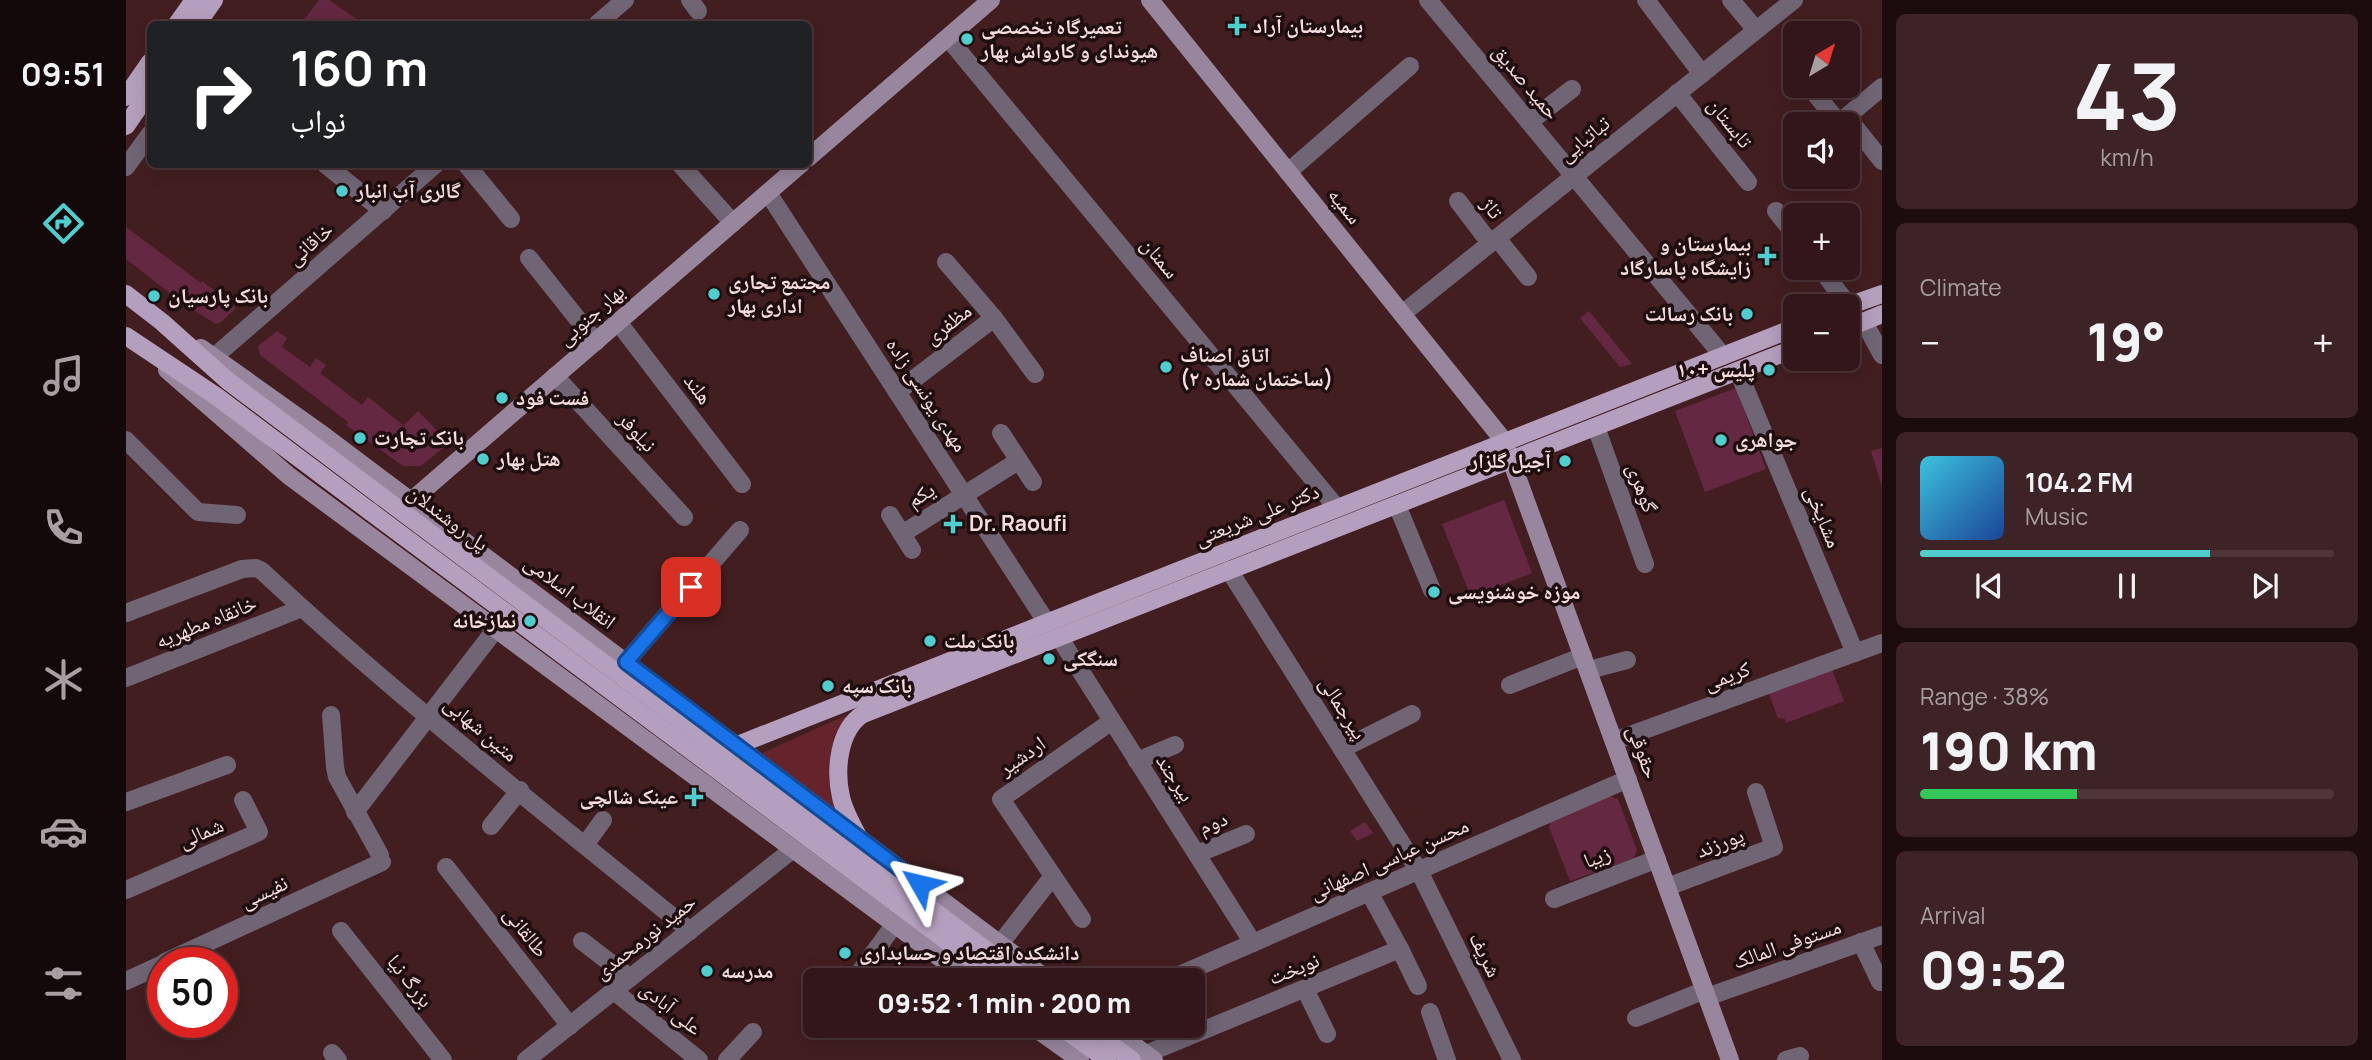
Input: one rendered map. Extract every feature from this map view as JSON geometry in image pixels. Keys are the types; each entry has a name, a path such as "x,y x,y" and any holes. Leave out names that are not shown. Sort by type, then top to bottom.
{"main road":[{"path":"179,21 194,0"},
{"path":"199,21 214,0"},
{"path":"812,155 991,0"},
{"name":"سمیه","path":"1150,0 1504,441 1512,460"},
{"path":"126,97 147,66"},
{"path":"126,126 147,95"},
{"name":"بهار جنوبی","path":"411,501 796,168"},
{"path":"1860,302 1882,294"},
{"name":"انقلاب اسلامی","path":"126,295 319,432 1032,968"},
{"path":"1860,323 1882,314"},
{"name":"انقلاب اسلامی","path":"162,322 228,381 381,496"},
{"name":"دکتر علی شریعتی","path":"735,746 1783,332"},
{"path":"133,342 289,477 953,968"},
{"name":"پل روشندلان","path":"133,342 216,396 983,968"},
{"name":"دکتر علی شریعتی","path":"859,838 844,806 839,780 841,750 856,718 1783,353"},
{"name":"حقوقی","path":"1512,460 1730,1060"},
{"name":"پل روشندلان","path":"381,496 1010,968"},
{"path":"537,661 554,661 570,650 573,622"},
{"path":"722,798 718,789 720,771 735,746"},
{"path":"1049,1038 1080,1060"},
{"path":"1077,1038 1107,1060"},
{"path":"1108,1038 1144,1058"},
{"path":"1122,1038 1144,1058"}],"street":[{"path":"600,21 625,0"},
{"name":"حمید صدیق","path":"1428,0 1723,356"},
{"path":"1646,0 1702,74"},
{"path":"1731,0 1756,30"},
{"name":"تباتبایی","path":"1402,314 1794,0"},
{"name":"سمنان","path":"948,37 1337,508"},
{"path":"1288,172 1410,66"},
{"path":"1853,112 1882,87"},
{"path":"1529,122 1573,89"},
{"name":"تابستان","path":"1677,93 1748,182"},
{"path":"1819,98 1830,112"},
{"path":"1860,133 1882,161"},
{"path":"126,167 147,138"},
{"path":"330,168 383,211"},
{"name":"خاقانی","path":"214,357 430,168"},
{"path":"469,168 511,219"},
{"path":"684,168 733,223"},
{"name":"مهدی یونسی زاده","path":"768,193 1047,622"},
{"name":"تاژ","path":"1458,201 1528,277"},
{"path":"1776,211 1783,220"},
{"path":"529,258 596,341"},
{"path":"946,262 994,318 1035,374"},
{"path":"1828,280 1839,294"},
{"name":"مظفری","path":"897,392 994,318"},
{"name":"هلند","path":"618,323 742,484"},
{"path":"1860,330 1882,355"},
{"name":"مشایخی","path":"1738,371 1855,653"},
{"name":"نیلوفر","path":"555,376 684,517"},
{"name":"گوهری","path":"1596,427 1645,564"},
{"path":"1001,433 1033,482"},
{"path":"126,440 198,512 237,515"},
{"name":"یکم","path":"902,534 1018,461"},
{"path":"1396,505 1432,590"},
{"name":"یکم","path":"890,515 912,550"},
{"path":"626,662 740,530"},
{"name":"متین شهابی","path":"126,613 242,569 256,568 262,571 430,717 690,931"},
{"name":"پیرجمالی","path":"1229,570 1419,871"},
{"name":"خانقاه مطهریه","path":"126,678 302,608"},
{"path":"355,812 495,630"},
{"name":"بیرجند","path":"1059,637 1253,943"},
{"path":"1855,653 1882,643"},
{"name":"کریمی","path":"1614,741 1855,653"},
{"path":"1510,685 1586,663 1627,660"},
{"path":"1342,750 1412,713"},
{"name":"نفیسی","path":"197,947 381,858 355,812 335,767 331,715"},
{"name":"اردشیر","path":"1082,919 1001,799 1112,720"},
{"path":"1137,761 1175,745"},
{"path":"126,802 227,765"},
{"name":"محسن عباسی اصفهانی","path":"1196,968 1628,779"},
{"path":"491,826 520,790"},
{"name":"پورزند","path":"1667,887 1774,847 1756,792"},
{"name":"شمالی","path":"126,890 260,832 243,800"},
{"path":"585,845 603,820"},
{"name":"دوم","path":"1197,854 1246,834"},
{"name":"حمید نورمحمدی","path":"526,1060 792,850"},
{"name":"زیبا","path":"1554,899 1657,859"},
{"name":"طالقانی","path":"446,867 570,1026"},
{"name":"شریف","path":"1419,871 1511,1060"},
{"path":"1000,944 1053,876"},
{"path":"1370,892 1418,986"},
{"path":"863,968 894,925"},
{"name":"بزرگ نیا","path":"341,931 443,1060"},
{"name":"مستوفی المالک","path":"1636,1018 1882,935"},
{"path":"582,941 629,978"},
{"path":"1861,942 1880,982"},
{"name":"نوبخت","path":"1144,1058 1400,949"},
{"name":"نفیسی","path":"126,981 147,971"},
{"path":"1305,989 1327,1034"},
{"name":"علی آبادی","path":"614,991 699,1060"},
{"path":"1430,1012 1447,1060"},
{"path":"727,1060 753,1032"}],"shaded area":[{"path":"849,714 833,763 839,814 760,754"}],"building":[{"path":"319,0 329,0 360,21 303,21"},
{"path":"126,227 236,308 216,324 184,304 126,259"},
{"path":"1589,311 1632,364 1620,367 1580,318"},
{"path":"277,331 287,338 282,347 310,367 316,358 326,365 320,373 362,405 368,397 403,425 398,431 418,411 449,443 421,466 403,466 346,425 348,422 260,355 258,346"},
{"name":"جواهری","path":"1736,388 1766,469 1705,492 1675,411"},
{"path":"1882,448 1882,484 1881,484 1871,451"},
{"path":"1504,500 1532,573 1471,597 1442,524"},
{"path":"1831,667 1844,701 1786,723 1785,719 1778,718 1768,691"},
{"path":"1609,796 1618,799 1637,850 1633,859 1570,881 1549,827 1551,821"},
{"path":"1365,822 1373,833 1357,841 1350,831"}],"place":[{"name":"بیمارستان آراد","path":"1237,26"},
{"name":"تعمیرگاه تخصصی هیوندای و کارواش بهار","path":"967,39"},
{"name":"گالری آب انبار","path":"342,191"},
{"name":"بیمارستان و زایشگاه پاسارگاد","path":"1767,256"},
{"name":"مجتمع تجاری اداری بهار","path":"714,294"},
{"name":"بانک پارسیان","path":"154,296"},
{"name":"بانک رسالت","path":"1747,314"},
{"name":"اتاق اصناف (ساختمان شماره ۲)","path":"1166,367"},
{"name":"پلیس +۱۰","path":"1769,370"},
{"name":"فست فود","path":"502,398"},
{"name":"بانک تجارت","path":"360,438"},
{"name":"جواهری","path":"1721,440"},
{"name":"هتل بهار","path":"483,459"},
{"name":"آجیل گلزار","path":"1565,461"},
{"name":"Dr. Raoufi","path":"953,524"},
{"name":"موزه خوشنویسی","path":"1434,592"},
{"name":"نمازخانه","path":"530,621"},
{"name":"بانک ملت","path":"930,641"},
{"name":"سنگکی","path":"1049,659"},
{"name":"بانک سپه","path":"828,686"},
{"name":"عينک شالچی","path":"694,797"},
{"name":"دانشکده اقتصاد و حسابداری","path":"845,953"},
{"name":"مدرسه","path":"707,971"}],"route":[{"path":"691,587 626,662 920,884"}]}
